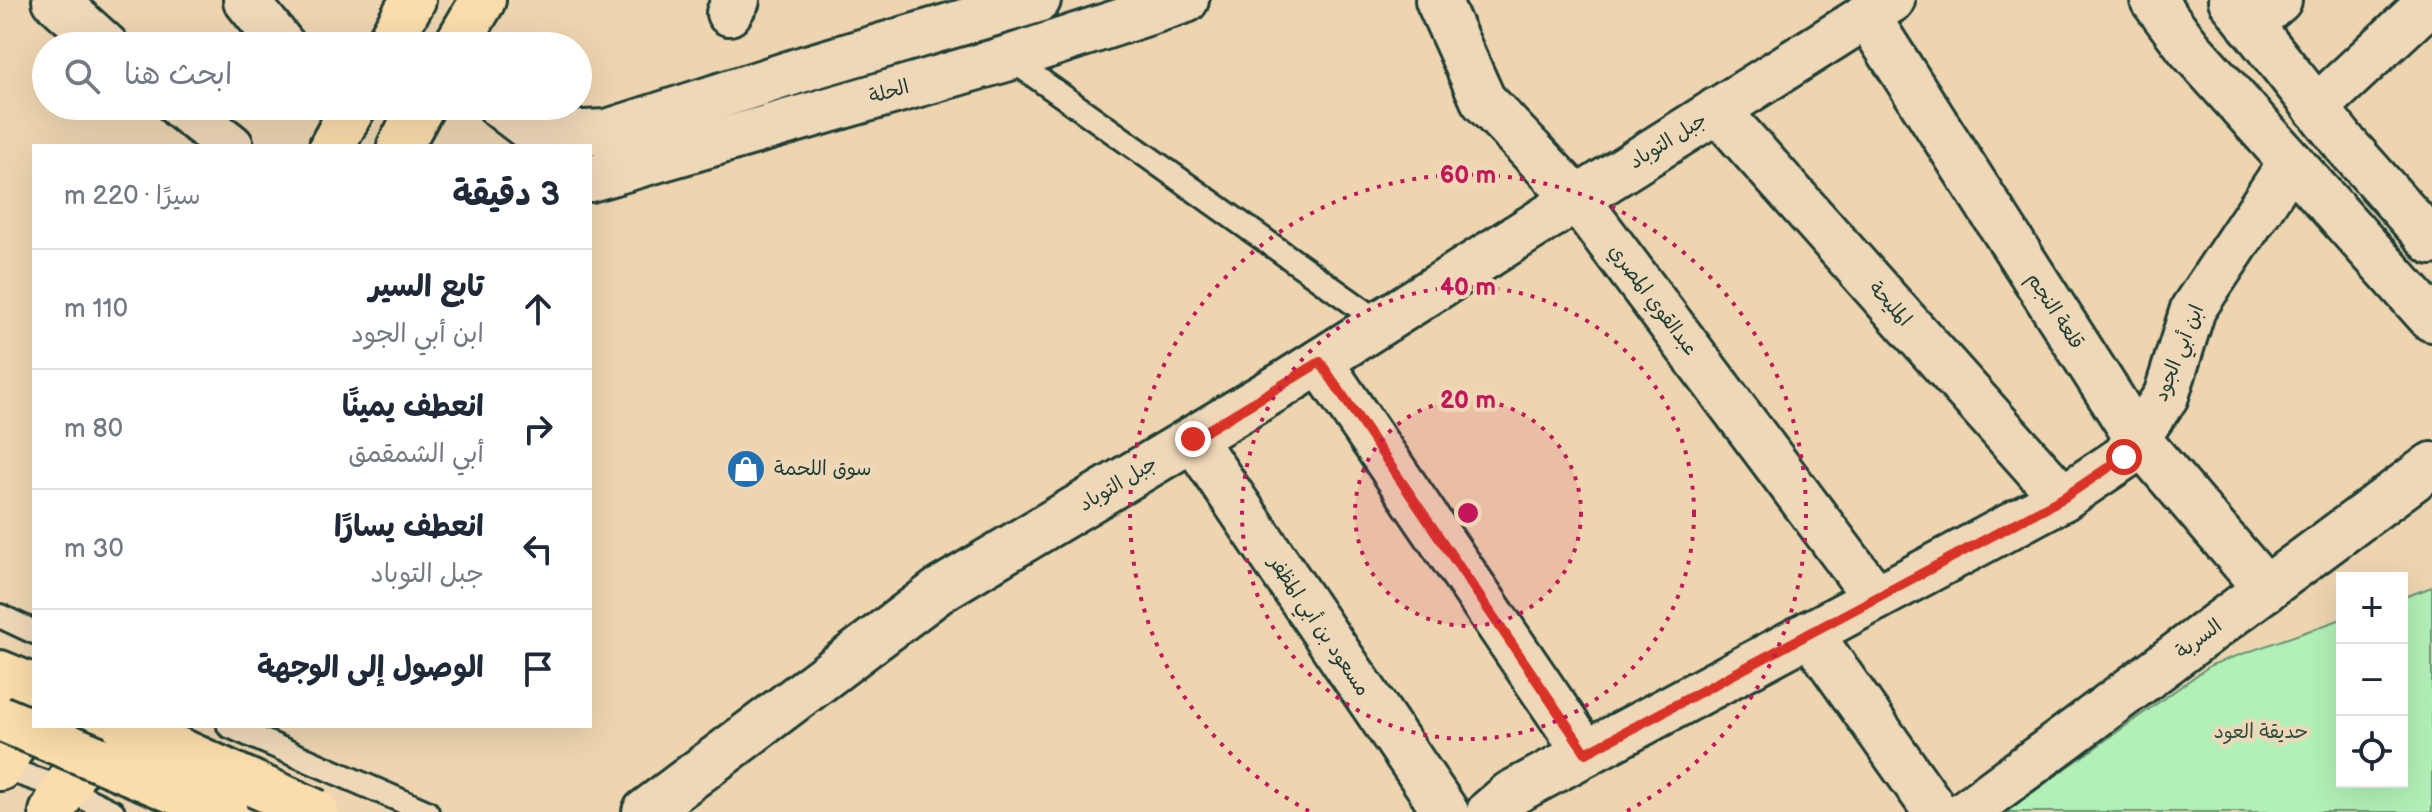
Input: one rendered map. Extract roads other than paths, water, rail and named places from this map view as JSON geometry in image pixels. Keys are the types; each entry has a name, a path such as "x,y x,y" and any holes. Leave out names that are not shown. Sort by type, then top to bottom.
{"main road":[{"path":"395,32 413,0"},
{"path":"464,32 483,0"},
{"path":"401,144 414,120"},
{"path":"0,673 32,686"},
{"path":"0,767 32,711"},
{"path":"0,718 225,812"},
{"path":"59,800 99,728"},
{"path":"129,728 316,812"}],"street":[{"path":"55,0 90,32"},
{"path":"246,0 272,32"},
{"name":"الحلة","path":"592,178 1009,58 1186,0"},
{"name":"عبدالقوي المصري","path":"1438,0 1483,100 1577,199 1876,598"},
{"path":"2153,0 2189,48 2432,319"},
{"path":"2316,108 2432,0"},
{"path":"518,120 538,135 607,132 1030,1"},
{"name":"جبل التوباد","path":"645,812 940,590 1320,362 1880,8"},
{"name":"قلعة النجم","path":"1880,8 2137,438 2266,589"},
{"path":"2253,8 2316,108 2432,242"},
{"name":"المليحة","path":"1717,110 2063,498"},
{"path":"198,120 228,144"},
{"name":"ابن أبي الجود","path":"1508,806 1586,753 2063,498 2124,457 2166,396 2193,309 2291,162"},
{"path":"1320,362 1586,753"},
{"name":"مسعود بن أبي المظفر","path":"1193,439 1446,812"},
{"name":"السربة","path":"1966,812 2432,465"},
{"path":"1810,633 1936,812"}],"lane":[{"path":"1009,58 1381,323"},
{"path":"4,619 32,631"},
{"path":"234,728 427,812"},
{"path":"0,767 59,800 113,812"}],"place":[{"name":"سوق اللحمة","path":"746,469"}],"park label":[{"name":"حديقة العود","path":"2261,732"}]}
